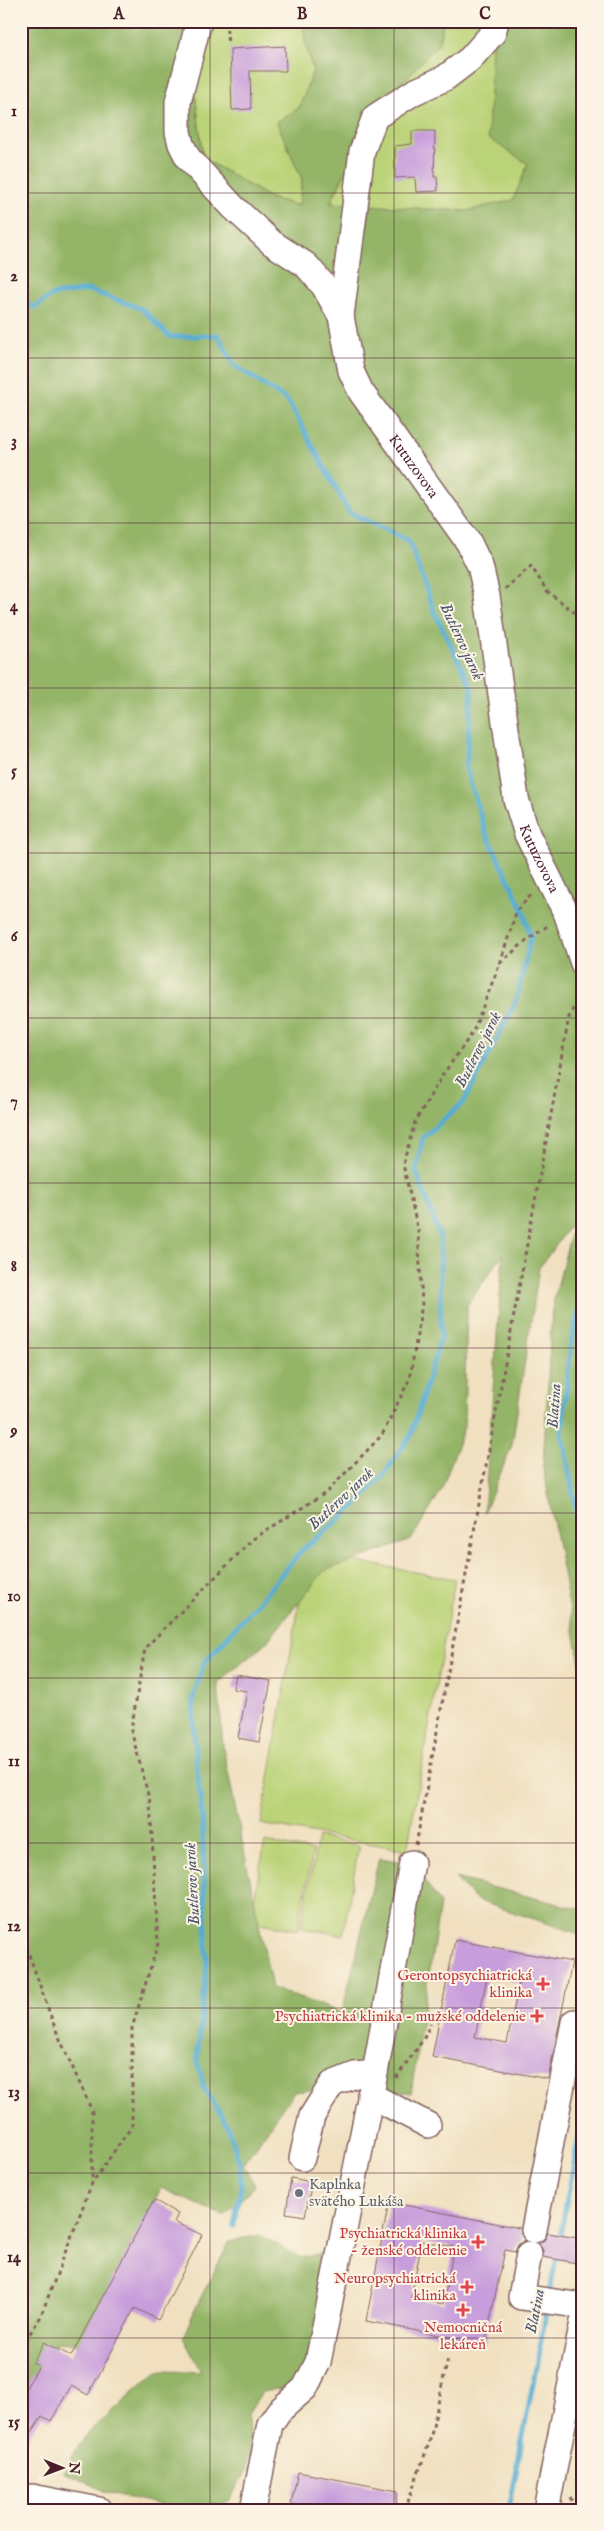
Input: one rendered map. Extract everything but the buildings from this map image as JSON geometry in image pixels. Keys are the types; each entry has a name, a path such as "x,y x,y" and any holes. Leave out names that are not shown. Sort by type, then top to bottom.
{"lane":[{"name":"Kutuzovova","path":"199,21 178,102 178,132 181,144 188,158 209,183 257,231 306,265 324,286 342,316 350,371 361,392 469,543 480,566 488,603 516,799 527,834 567,915 583,963"},
{"path":"342,316 362,151 375,117 414,92 445,78 470,59 493,33 496,21"},
{"path":"252,2510 270,2424 279,2411 305,2388 318,2362 374,2089 412,1863"},
{"path":"534,2230 574,2022 583,2024"},
{"path":"302,2158 312,2116 332,2084 355,2075 428,2125"},
{"path":"529,2254 521,2297 575,2305"},
{"path":"546,2510 583,2322"},
{"path":"25,2510 32,2497 99,2510"}],"path":[{"path":"226,21 228,45"},
{"path":"488,603 531,566 547,592 583,619"},
{"path":"21,2347 40,2318 92,2183 132,2126 132,2028 158,1943 150,1802 131,1730 146,1648 253,1539 327,1492 382,1435 410,1378 422,1304 418,1232 403,1164 415,1122 442,1076 473,1032 500,964 517,910 548,877"},
{"path":"500,964 535,934"},
{"path":"412,1863 569,1017 583,989"},
{"path":"21,1932 55,2028 92,2111 92,2183"},
{"path":"374,2089 403,2072 431,2023"},
{"path":"405,2510 430,2440 448,2358"}],"green space":[{"path":"21,21 217,21 193,75 203,158 270,198 299,206 302,179 277,122 299,108 313,71 305,41 304,21 444,21 438,44 376,111 330,203 466,211 513,200 528,164 488,138 492,46 485,21 583,21 583,1679 543,1467 552,1308 574,1220 539,1268 512,1445 484,1513 503,1254 467,1305 464,1427 441,1491 411,1540 324,1571 266,1643 218,1683 223,1747 272,1988 342,2013 379,1858 412,1863 440,1903 411,2093 354,2085 294,2092 243,2164 255,2186 224,2216 161,2188 82,2344 58,2342 21,2400"},
{"path":"217,21 304,21 305,41 313,71 299,108 277,122 302,179 299,206 270,198 203,158 193,75"},
{"path":"444,21 485,21 528,164 514,200 466,211 330,204 376,111 438,44"},
{"path":"308,1553 455,1579 407,1850 261,1824"},
{"path":"318,1837 359,1845 343,1935 301,1928"},
{"path":"265,1842 313,1851 298,1930 250,1921"},
{"path":"455,1878 583,1910 583,1935 476,1900"},
{"path":"260,2235 301,2258 322,2253 328,2293 322,2353 297,2385 262,2392 247,2414 250,2441 246,2472 229,2501 186,2510 109,2493 63,2472 85,2436 157,2371 201,2372 183,2337 230,2241"}],"waterway":[{"name":"Butlerov jarok","path":"21,302 35,307 53,295 89,290 142,309 170,337 218,335 234,365 288,401 349,512 409,541 434,611 472,688 466,769 486,833 523,910 531,937 516,1001 464,1102 423,1138 416,1171 440,1237 441,1337 411,1435 382,1477 352,1509 301,1551 204,1663 193,1698 195,1751 202,1814 207,1962 197,2059 204,2088 226,2122 239,2161 241,2185 234,2226"},
{"name":"Blatina","path":"583,1296 571,1342 562,1433 583,1549"},
{"name":"Blatina","path":"559,2241 583,2117"},
{"name":"Blatina","path":"549,2296 557,2255"},
{"name":"Blatina","path":"509,2510 547,2309"}],"place":[{"name":"Gerontopsychiatrická klinika","path":"543,1984"},
{"name":"Psychiatrická klinika - mužské oddelenie","path":"537,2016"},
{"name":"Kaplnka svätého Lukáša","path":"299,2193"},
{"name":"Psychiatrická klinika - ženské oddelenie","path":"478,2242"},
{"name":"Neuropsychiatrická klinika","path":"467,2287"},
{"name":"Nemocničná lekáreň","path":"463,2310"}]}
